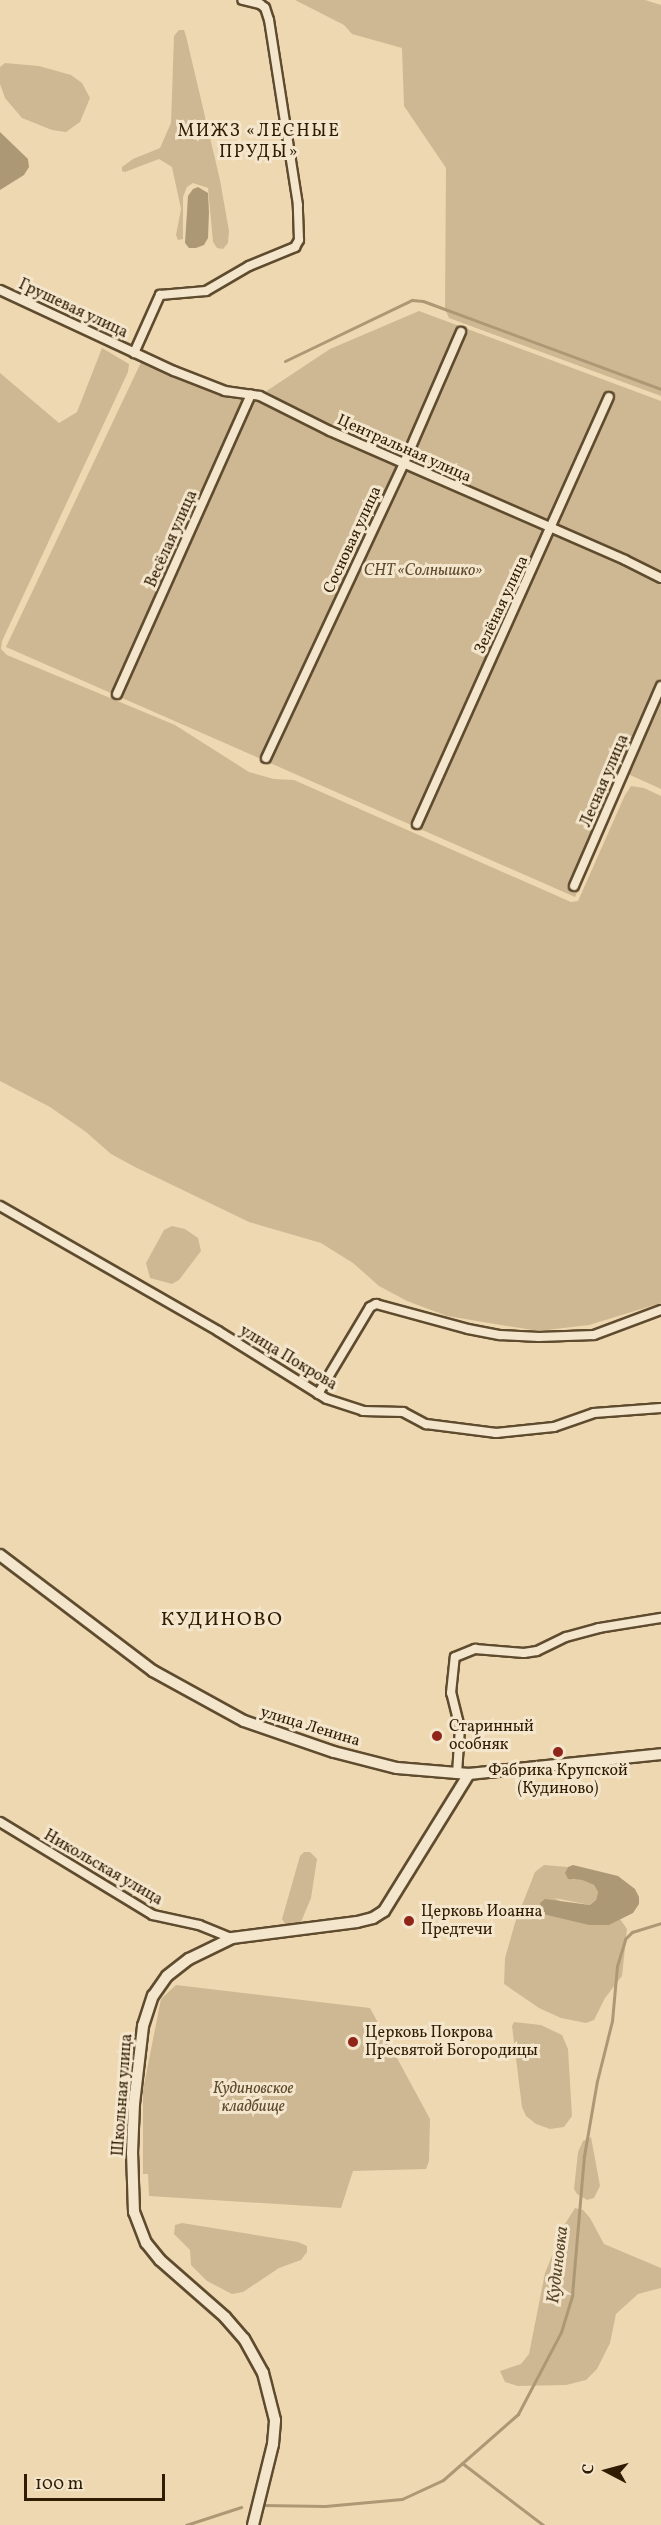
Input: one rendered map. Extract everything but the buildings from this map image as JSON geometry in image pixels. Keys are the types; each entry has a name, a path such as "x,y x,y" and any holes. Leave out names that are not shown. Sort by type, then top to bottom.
{"street":[{"path":"134,353 160,295 206,291 249,266 296,247 299,240 298,205 269,20 265,8 243,0"},
{"name":"Грушевая улица","path":"0,290 134,353"},
{"name":"Сосновая улица","path":"266,758 404,464 461,332"},
{"name":"Центральная улица","path":"134,353 225,391 251,395 661,578"},
{"name":"Весёлая улица","path":"117,694 251,395"},
{"name":"Зелёная улица","path":"417,824 609,397"},
{"name":"Лесная улица","path":"574,886 661,686"},
{"name":"улица Покрова","path":"0,1206 218,1331 318,1394 363,1411 403,1412 426,1424 496,1434 554,1427 594,1413 661,1408"},
{"path":"318,1394 370,1307 376,1304 468,1329 500,1335 539,1337 594,1335 661,1310"},
{"name":"улица Ленина","path":"0,1555 153,1671 244,1721 334,1752 397,1768 457,1774 661,1754"},
{"path":"457,1774 460,1728 451,1693 455,1657 475,1649 524,1653 537,1651 566,1637 598,1628 661,1618"},
{"name":"Школьная улица","path":"253,2525 273,2444 275,2420 271,2396 263,2373 244,2339 225,2317 160,2260 146,2243 134,2212 132,2153 137,2060 143,2026 153,1996 174,1970 232,1938 357,1922 373,1918 384,1911 469,1774"},
{"name":"Никольская улица","path":"0,1822 153,1915 199,1925 232,1938"}],"green space":[{"path":"295,0 645,0 661,5 661,396 449,318 445,309 446,168 404,106 402,48 352,34 344,25"},
{"path":"179,30 184,30 186,36 220,180 229,231 228,243 223,249 217,248 213,242 208,188 193,183 187,187 183,197 183,239 178,240 176,235 181,209 172,167 159,159 125,172 122,171 122,167 133,159 160,148 171,123 174,36"},
{"path":"5,63 39,66 71,75 82,83 90,98 80,122 66,132 52,130 22,118 5,98 0,84 0,67"},
{"name":"СНТ «Солнышко»","path":"419,311 661,401 661,789 628,774 575,897 6,647 144,356 227,390 262,394 330,349"},
{"path":"102,348 129,364 128,372 2,641 1,649 7,655 175,725 249,772 274,779 294,780 571,902 578,901 631,786 644,788 661,796 661,1303 589,1325 538,1331 447,1316 407,1301 379,1286 353,1263 321,1243 249,1222 135,1167 111,1154 86,1132 50,1107 0,1081 0,373 59,423 77,412"},
{"path":"172,1226 185,1229 198,1238 201,1251 179,1280 172,1284 150,1278 146,1263 164,1230"},
{"path":"304,1852 310,1852 317,1859 311,1898 301,1922 285,1924 282,1919 300,1856"},
{"path":"544,1865 568,1867 566,1873 573,1880 582,1880 594,1885 598,1892 596,1900 590,1905 554,1898 609,1925 620,1919 627,1929 622,1976 605,1998 594,2020 586,2023 561,2018 539,2008 504,1984 505,1958 515,1923 535,1872"},
{"name":"Кудиновское кладбище","path":"176,1985 370,2008 430,2119 429,2161 426,2169 353,2171 341,2208 149,2196 148,2174 143,2174 143,2090 161,1999"},
{"path":"514,2022 541,2025 562,2035 568,2049 572,2116 564,2127 550,2129 536,2124 526,2116 522,2107 512,2026"},
{"path":"591,2137 600,2186 594,2198 587,2200 577,2194 574,2189 578,2152 583,2141"},
{"path":"575,2208 583,2210 590,2218 604,2244 661,2268 661,2288 638,2294 616,2314 610,2343 597,2369 586,2380 566,2385 518,2386 505,2382 500,2371 521,2364 529,2354 545,2273 565,2224"},
{"path":"182,2223 298,2242 307,2246 307,2252 301,2260 279,2268 243,2292 232,2294 207,2281 191,2265 190,2250 174,2234 175,2225"}],"shaded area":[{"path":"0,132 28,159 29,167 24,175 0,190"},
{"path":"198,187 208,193 208,238 204,245 189,248 185,243 188,196 193,189"},
{"path":"573,1865 618,1876 635,1889 639,1897 639,1904 633,1913 609,1925 589,1925 543,1914 540,1903 545,1899 590,1905 596,1900 598,1892 594,1885 582,1880 568,1879 565,1873 568,1867"}],"waterway":[{"path":"285,361 412,300 423,301 661,389"},
{"name":"Кудиновка","path":"262,2505 325,2506 402,2499 443,2480 518,2414 561,2332 572,2295 584,2156 597,2081 612,2021 617,1966 625,1939 632,1932 661,1923"},
{"path":"462,2463 543,2525"},
{"name":"Кудиновка","path":"186,2525 241,2507"}],"place":[{"name":"Старинный особняк","path":"437,1736"},
{"name":"Фабрика Крупской (Кудиново)","path":"558,1752"},
{"name":"Церковь Иоанна Предтечи","path":"409,1921"},
{"name":"Церковь Покрова Пресвятой Богородицы","path":"353,2042"}],"district":[{"name":"МИЖЗ «ЛЕСНЫЕ ПРУДЫ»","path":"259,143"},
{"name":"КУДИНОВО","path":"222,1620"}]}
